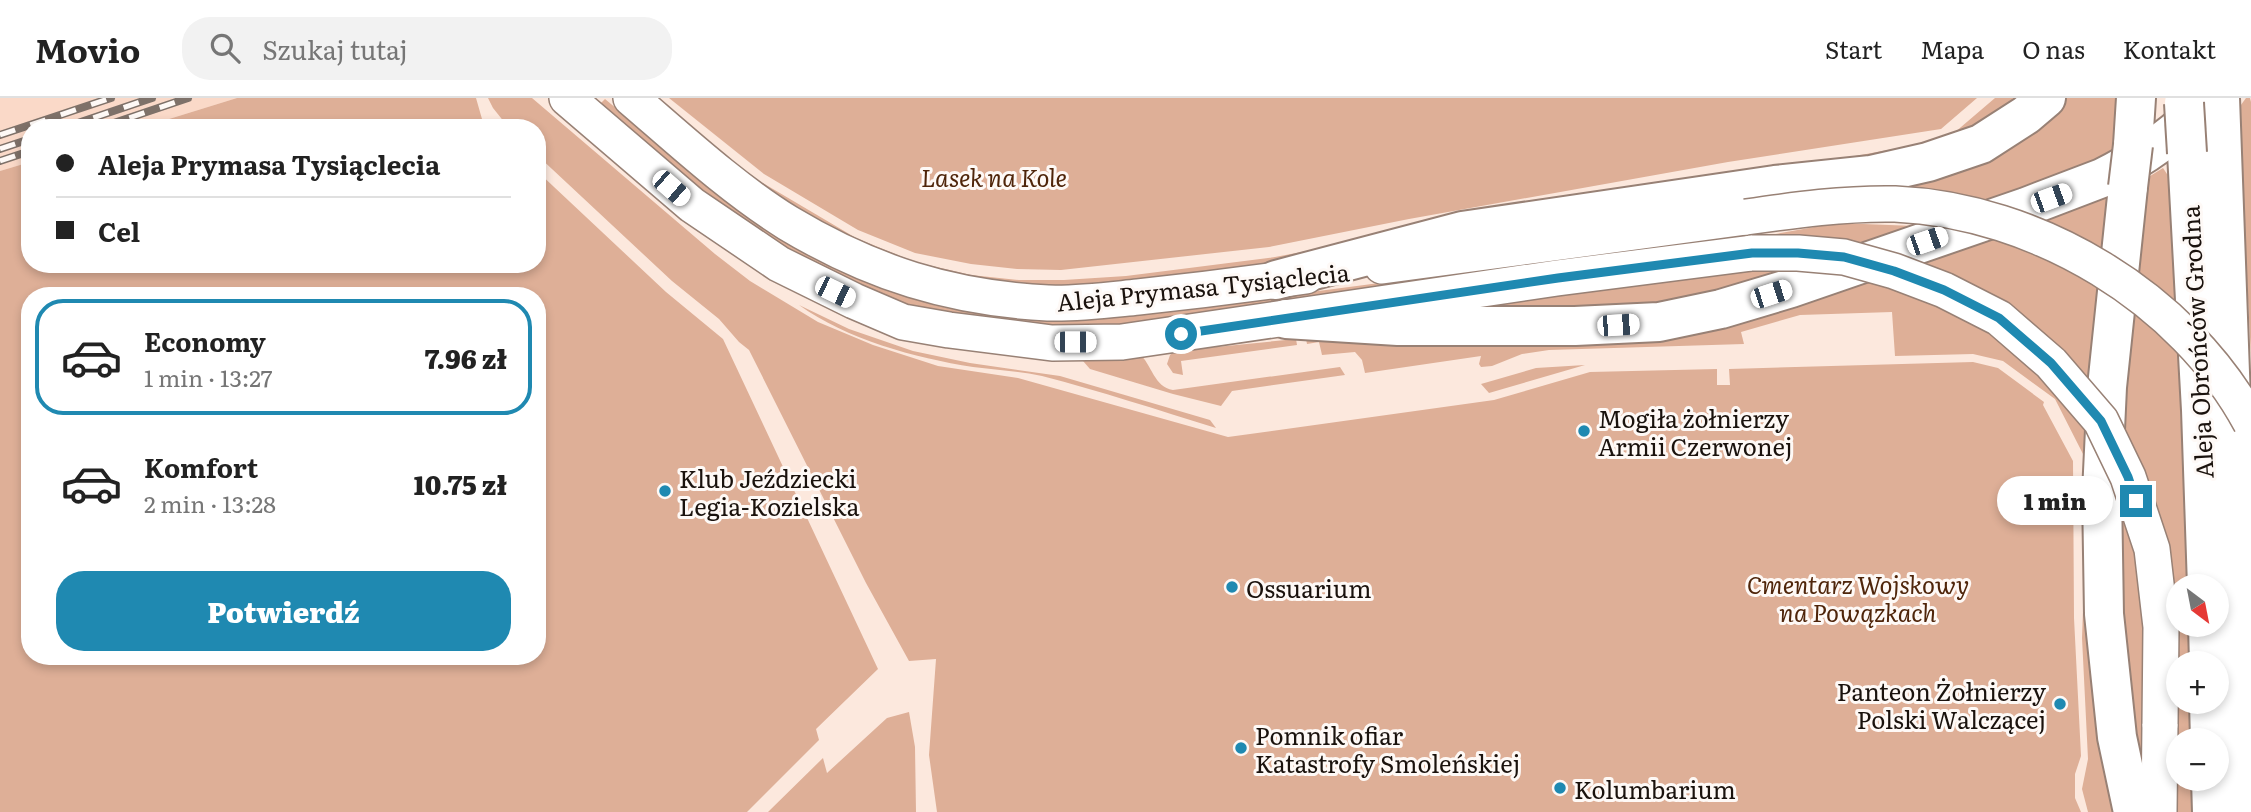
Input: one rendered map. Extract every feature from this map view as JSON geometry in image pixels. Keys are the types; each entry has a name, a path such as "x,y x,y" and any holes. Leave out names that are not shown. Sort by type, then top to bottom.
{"highway":[{"path":"1276,281 1462,231 1775,185 1871,175 1928,162 1981,144 2026,115 2046,98"},
{"path":"2133,812 2117,737 2104,614 2102,493 2107,387 2136,98"},
{"path":"1286,318 1398,326 1575,326 1659,322 1693,316 1791,288 2102,178 2154,148 2194,116 2204,104"},
{"name":"Aleja Obrońców Grodna","path":"2204,104 2187,153 2207,574"},
{"name":"Aleja Obrońców Grodna","path":"2204,104 2246,812"},
{"path":"2211,791 2212,812"}],"main road":[{"name":"Aleja Prymasa Tysiąclecia","path":"631,98 716,170 787,222 856,260 894,275 946,290 1049,303 1117,299 1276,281 1814,207 1896,204 1955,212 2012,226 2066,248 2122,281 2181,331 2237,397 2251,423"},
{"name":"Aleja Prymasa Tysiąclecia","path":"578,108 692,205 779,264 903,322 949,330 1052,343 1122,342 1558,278 1752,253 1844,257 1894,271 1944,290 1999,318 2051,363 2101,421 2128,477 2152,549 2161,628 2159,812"}],"shaded area":[{"path":"0,98 237,98 169,119 21,119 21,165 0,171"}],"green space":[{"path":"237,98 476,98 482,119 169,119"},
{"name":"Cmentarz Wojskowy na Powązkach","path":"488,98 532,98 715,254 750,281 818,322 873,345 938,366 1018,378 1228,437 1494,400 1590,372 1717,369 1717,385 1730,385 1729,369 1973,362 1998,368 2044,402 2043,405 2073,461 2074,618 2081,756 2075,774 2075,798 2081,812 937,812 929,755 936,659 909,661 866,583 749,350 719,319 672,281 546,163 546,119 502,119"},
{"name":"Lasek na Kole","path":"669,98 1977,98 1941,129 1728,162 1269,247 1061,270 971,264 915,253 858,230 764,174"},
{"path":"1995,98 2024,98 1954,139 1840,162 1807,165 1947,139"},
{"path":"2059,98 2123,98 2118,156 1983,205 1734,200 1920,173"},
{"path":"2246,98 2250,98 2251,102 2251,356 2238,109"},
{"path":"605,99 745,212 820,259 904,296 953,309 1003,316 1053,319 1153,313 1471,271 1751,230 1753,238 1837,223 1915,226 1865,246 1128,324 1058,326 988,322 913,307 885,297 830,273 777,243 696,184 601,103"},
{"name":"Klub Jeździecki Legia-Kozielska","path":"21,165 21,273 546,273 546,179 666,292 723,339 878,669 816,729 819,740 747,812 0,812 0,171"},
{"path":"2163,168 2169,173 2187,574 2166,574 2166,637 2189,637 2190,651 2166,651 2166,714 2191,714 2192,728 2166,728 2166,791 2193,791 2194,812 2145,812 2117,609 2114,502 2142,181"},
{"path":"756,179 856,238 915,262 971,275 1019,280 1126,276 1275,257 1439,226 1303,258 1236,269 1107,284 1007,283 941,272 888,255 830,227"},
{"path":"2115,193 2083,454 2055,399 2003,361 1973,354 1895,356 1892,312 1800,315 1741,332 1744,344 1549,350 1522,354 1492,366 1481,367 1481,356 1365,373 1362,360 1355,352 1322,355 1319,342 1307,344 1306,339 1609,340"},
{"path":"1754,268 1782,269 1789,273 1659,308 1406,313"},
{"path":"799,305 849,329 913,351 970,363 1060,376 1210,420 1216,428 1042,376 973,367 905,352 838,328"},
{"path":"1296,339 1297,345 1181,361 1183,375 1173,373 1167,364 1173,352 1203,346 1206,348"},
{"path":"1139,353 1157,380 1173,390 1340,367 1345,375 1232,391 1221,406 1090,369 1083,361 1086,358"},
{"path":"1585,365 1489,393 1481,384 1536,368"},
{"path":"2084,582 2086,628 2120,812 2088,812 2082,789 2088,759 2082,638"},
{"path":"909,712 915,747 916,812 768,812 823,758 827,773 887,718"}],"railway":[{"path":"48,119 111,98"},
{"path":"90,119 152,98"},
{"path":"126,119 188,98"},
{"path":"0,135 21,128"},
{"path":"0,149 21,142"},
{"path":"0,161 21,154"}],"place":[{"name":"Mogiła żołnierzy Armii Czerwonej","path":"1584,431"},
{"name":"Klub Jeździecki Legia-Kozielska","path":"665,491"},
{"name":"Ossuarium","path":"1232,587"},
{"name":"Panteon Żołnierzy Polski Walczącej","path":"2060,704"},
{"name":"Pomnik ofiar Katastrofy Smoleńskiej","path":"1241,748"},
{"name":"Kolumbarium","path":"1560,788"}],"route":[{"path":"1181,334 1558,278 1752,253 1844,257 1894,271 1944,290 1999,318 2051,363 2101,421 2128,477 2136,501"}]}
